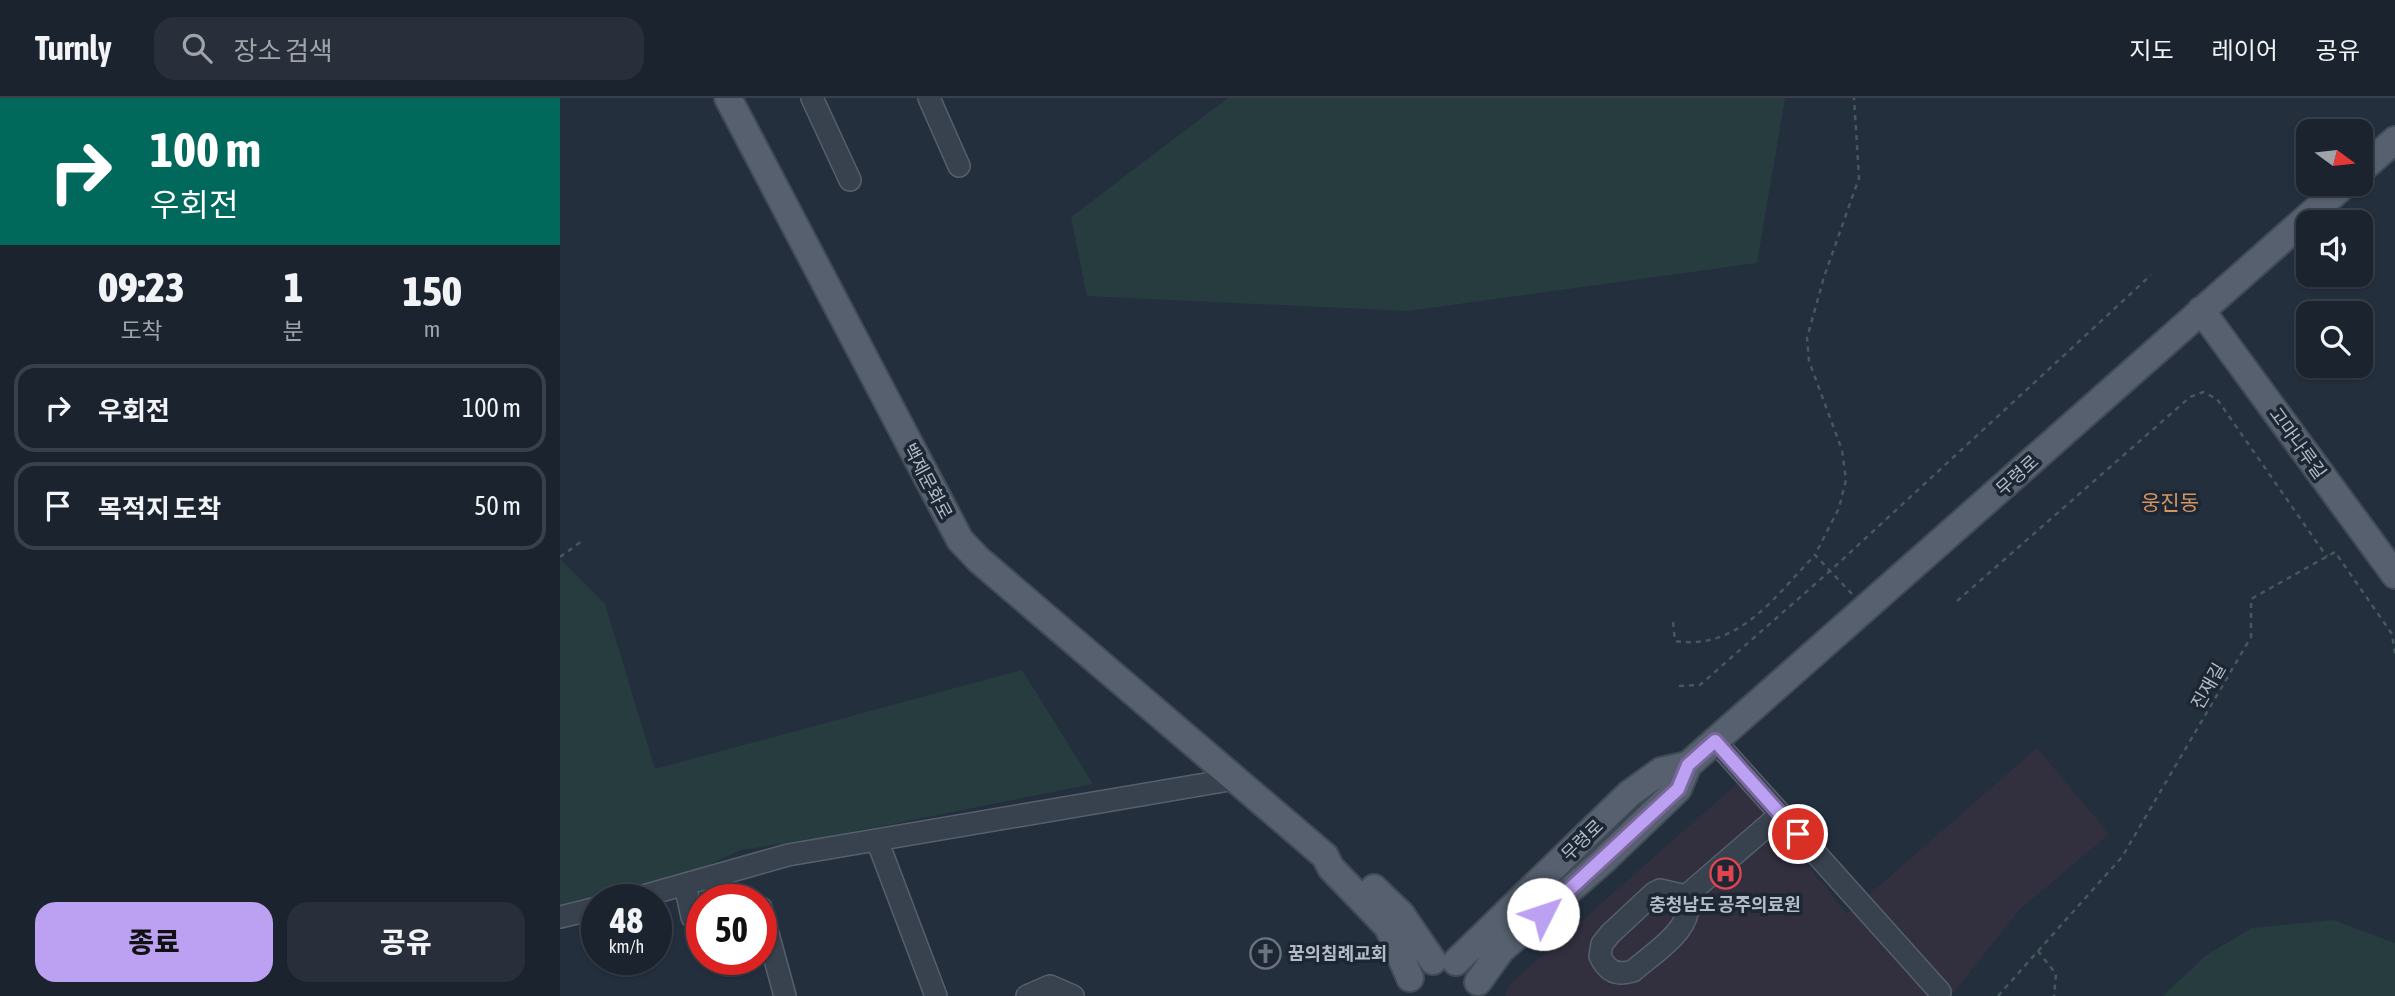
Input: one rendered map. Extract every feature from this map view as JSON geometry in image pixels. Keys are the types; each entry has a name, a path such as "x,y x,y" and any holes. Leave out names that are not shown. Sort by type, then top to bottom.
{"main road":[{"name":"백제문화로","path":"728,98 960,540 1325,856 1331,868 1388,927 1408,987"},
{"path":"2373,159 2395,139"},
{"name":"무령로","path":"1480,989 1502,950 1604,860 1678,789 1688,765 2331,196"},
{"name":"고마나루길","path":"2201,310 2395,575"},
{"name":"무령로","path":"1445,961 1629,794 1661,771 1688,765"},
{"name":"백제문화로","path":"1325,856 1343,858 1445,961"},
{"name":"백제문화로","path":"1408,987 1424,965 1445,961 1465,966 1480,989"}],"street":[{"path":"812,98 850,180"},
{"path":"929,98 959,166"},
{"path":"1715,741 1940,992"},
{"path":"672,888 788,855 1235,779"},
{"path":"1686,896 1781,814"},
{"path":"877,840 936,996"},
{"path":"685,885 686,890"},
{"path":"560,917 581,912"},
{"path":"777,967 785,996"},
{"path":"1027,996 1050,986 1073,996"}],"path":[{"path":"1673,622 1675,640 1689,643 1715,640 1740,630 1815,555 1839,508 1846,480 1842,450 1809,361 1807,338 1824,277 1859,177 1854,98"},
{"path":"1679,685 1700,685 1830,571 2151,275"},
{"path":"1957,601 2190,397 2203,392 2217,399 2327,557 2335,552 2392,634 2395,654"},
{"path":"560,557 582,541"},
{"path":"1815,555 1867,609"},
{"name":"진재길","path":"1998,996 2122,858 2251,637 2251,599 2327,557"},
{"path":"2038,951 2056,974 2054,996"}],"shaded area":[{"name":"충청남도 공주의료원","path":"2037,748 2109,834 2018,911 1951,996 1505,996 1510,984 1740,781 1847,914"}],"green space":[{"path":"1228,98 1785,98 1757,263 1408,311 1087,296 1071,217"},
{"path":"560,559 605,604 655,769 1022,670 1093,784 837,835 741,850 667,884 581,884 581,903 560,907"},
{"path":"2333,920 2395,943 2395,996 2163,996 2205,956 2252,928"}],"place":[{"name":"충청남도 공주의료원","path":"1725,873"},
{"name":"꿈의침례교회","path":"1265,953"}],"district":[{"name":"웅진동","path":"2170,502"}],"route":[{"path":"1543,914 1678,789 1688,765 1715,741 1798,834"}]}
